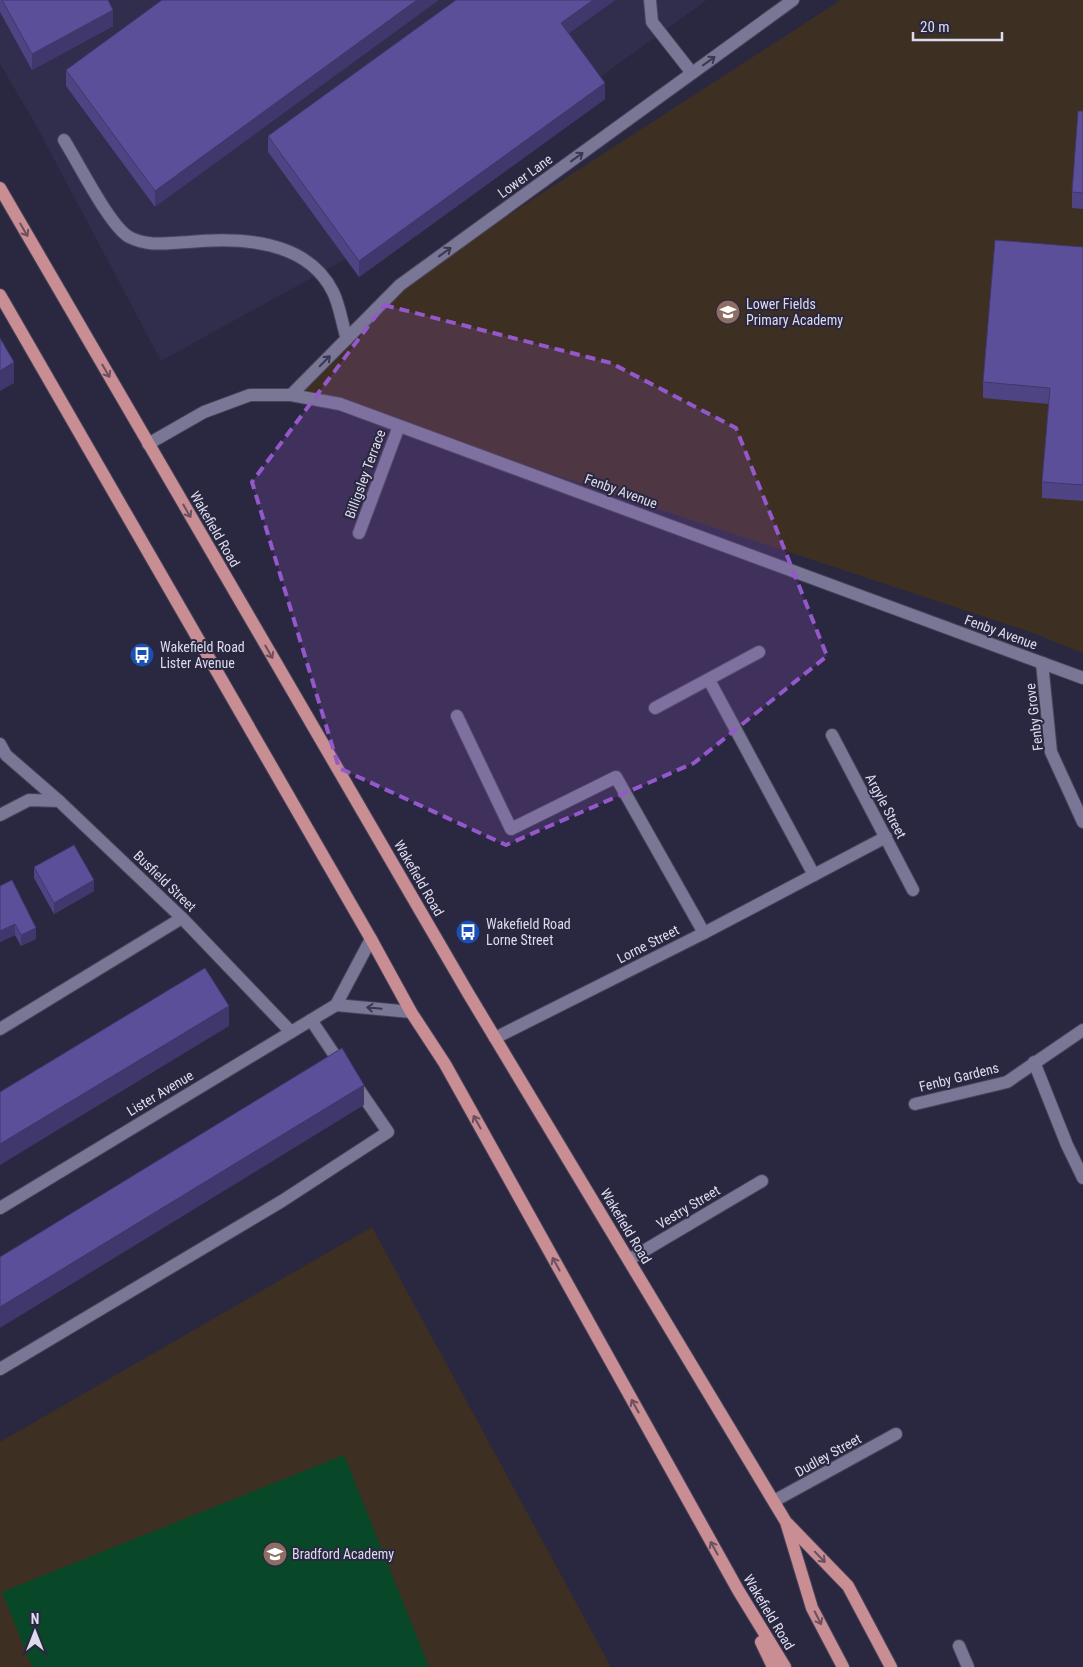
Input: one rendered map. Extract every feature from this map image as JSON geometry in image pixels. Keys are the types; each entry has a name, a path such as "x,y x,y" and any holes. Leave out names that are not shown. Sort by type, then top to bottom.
{"main road":[{"name":"Wakefield Road","path":"0,188 495,1038 786,1522 812,1608 843,1667"},
{"name":"Wakefield Road","path":"0,295 371,939 411,1012 445,1064 738,1590 784,1667"},
{"path":"786,1522 848,1586 891,1667"},
{"path":"738,1590 772,1667"}],"street":[{"path":"650,0 652,22 692,73"},
{"name":"Lower Lane","path":"291,395 400,285 793,0"},
{"path":"64,140 114,222 127,236 144,243 164,245 203,241 262,242 287,250 316,268 333,292 347,339"},
{"name":"Fenby Avenue","path":"148,444 204,412 250,395 291,395 340,404 1083,678"},
{"name":"Billigsley Terrace","path":"359,533 399,426"},
{"path":"655,708 759,652"},
{"name":"Fenby Grove","path":"1042,663 1051,752 1083,822"},
{"path":"709,680 814,875"},
{"path":"457,716 511,829 616,777 704,933"},
{"name":"Argyle Street","path":"832,735 913,890"},
{"name":"Busfield Street","path":"0,744 6,755 58,801 182,918 291,1032"},
{"path":"0,815 29,800 58,801"},
{"name":"Lorne Street","path":"495,1038 704,933 886,837"},
{"path":"0,1029 182,918"},
{"name":"Lister Avenue","path":"0,1208 336,1004 371,939"},
{"path":"336,1004 411,1012"},
{"path":"0,1369 274,1206 388,1132 311,1020"},
{"name":"Fenby Gardens","path":"915,1104 1007,1082 1083,1030"},
{"path":"1034,1062 1067,1145 1083,1178"},
{"name":"Vestry Street","path":"630,1260 762,1181"},
{"name":"Dudley Street","path":"774,1502 896,1434"},
{"path":"960,1646 968,1667"}],"highlighted area":[{"path":"384,305 611,363 736,428 827,656 694,763 506,845 339,768 252,482"}],"shaded area":[{"path":"0,0 707,0 353,255 161,361 37,127 0,64"},
{"name":"Lower Fields Primary Academy","path":"841,0 1083,0 1083,653 1033,633 341,404 291,395 400,285"},
{"name":"Bradford Academy","path":"372,1227 611,1667 0,1667 0,1442"}],"green space":[{"path":"344,1455 429,1667 32,1667 2,1592"}],"building":[{"path":"2,0 108,0 113,10 32,54"},
{"path":"162,0 417,0 155,191 66,70"},
{"path":"456,0 593,0 561,23 605,83 359,261 268,136"},
{"path":"1078,111 1083,111 1083,193 1072,192"},
{"path":"995,240 1083,247 1083,485 1042,482 1050,388 983,382"},
{"path":"0,338 14,362 0,371"},
{"path":"74,845 94,880 54,903 34,867"},
{"path":"12,880 36,928 21,935 15,924 0,931 0,886"},
{"path":"205,968 229,1006 0,1144 0,1092"},
{"path":"342,1048 364,1085 0,1307 0,1257"}],"place":[{"name":"Lower Fields Primary Academy","path":"728,312"},
{"name":"Wakefield Road Lister Avenue","path":"142,655"},
{"name":"Wakefield Road Lorne Street","path":"468,932"},
{"name":"Bradford Academy","path":"275,1554"}]}
